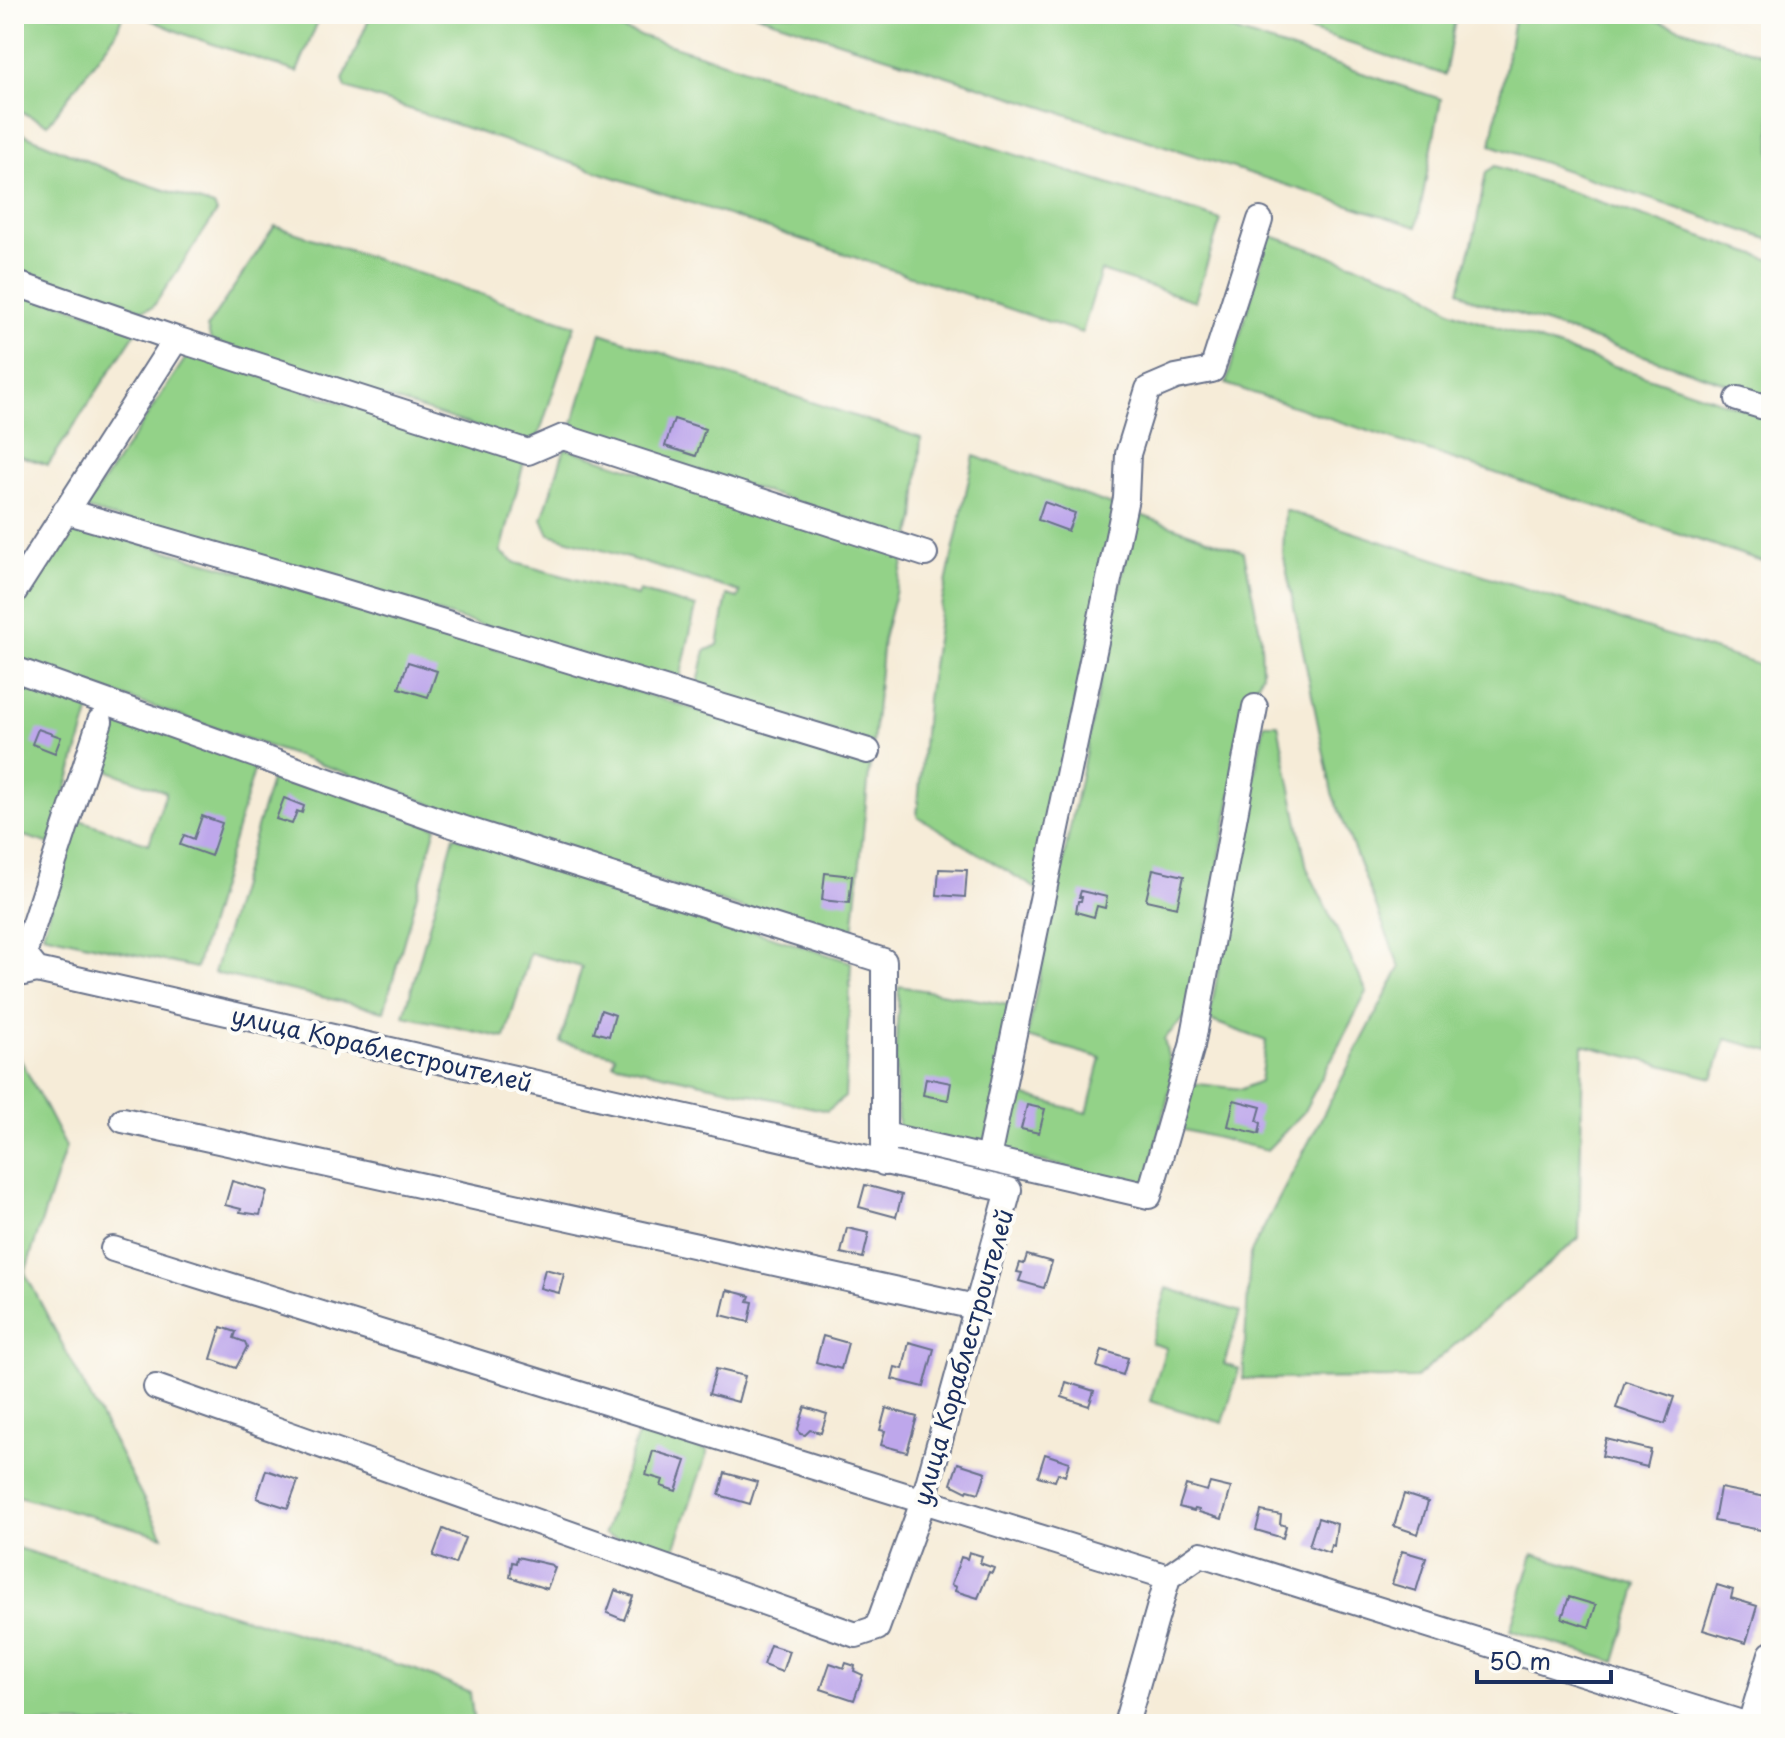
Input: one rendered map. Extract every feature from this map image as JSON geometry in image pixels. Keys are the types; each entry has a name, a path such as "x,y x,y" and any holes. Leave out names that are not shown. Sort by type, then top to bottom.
{"street":[{"path":"988,1158 1126,498 1128,454 1148,389 1176,377 1212,370 1260,220"},
{"path":"14,283 176,339 528,452 563,437 925,554"},
{"path":"14,592 176,339"},
{"path":"1738,399 1771,409"},
{"path":"65,511 335,589 868,751"},
{"path":"14,669 449,824 884,961 884,1163"},
{"path":"885,1135 1149,1196 1192,1046 1255,707"},
{"path":"26,972 24,954 100,721"},
{"name":"улица Кораблестроителей","path":"26,972 1009,1190 923,1502 877,1628 856,1635 156,1387"},
{"path":"123,1120 975,1307"},
{"path":"113,1249 1168,1577"},
{"path":"1126,1724 1168,1577 1201,1554 1748,1724 1771,1654"}],"green space":[{"path":"14,14 123,14 116,33 48,124 14,109"},
{"path":"149,14 321,14 297,72 189,36 148,19"},
{"path":"371,14 573,14 1221,220 1195,301 1101,271 1082,333 346,88 343,80"},
{"path":"754,14 1183,14 1441,99 1417,227"},
{"path":"1261,14 1456,14 1445,75"},
{"path":"1515,14 1637,14 1771,57 1771,240 1491,145"},
{"path":"14,130 125,177 214,206 217,212 153,307 143,310 14,268"},
{"path":"1495,166 1771,260 1771,398 1469,298 1459,290 1475,232 1486,172"},
{"path":"275,226 575,325 537,441 530,444 211,341 207,327"},
{"path":"1269,235 1415,285 1450,310 1464,316 1771,418 1771,564 1226,384"},
{"path":"14,288 138,329 48,465 14,454"},
{"path":"601,333 921,438 915,519 910,538 571,430"},
{"path":"189,353 524,462 501,552 516,563 637,596 639,591 696,607 679,683 85,509"},
{"path":"565,448 905,556 883,639 873,744 697,688 705,651 718,645 727,595 738,598 740,592 549,534 542,519"},
{"path":"974,456 1117,507 1038,890 917,816 927,699 941,606"},
{"path":"1285,510 1771,669 1771,1051 1726,1039 1713,1078 1583,1045 1579,1238 1416,1378 1243,1379 1250,1254 1400,968 1332,793 1283,553"},
{"path":"1135,513 1244,552 1261,637 1262,674 1248,705 1192,1009 1164,1039 1173,1077 1146,1186 1002,1152 1015,1093 1087,1113 1101,1058 1027,1037"},
{"path":"74,525 299,588 870,763 852,943 480,825 404,793 14,659 14,618"},
{"path":"14,679 91,706 50,844 14,833"},
{"path":"109,712 256,764 196,968 43,934 77,819 149,844 166,792 93,765"},
{"path":"1264,724 1278,724 1307,868 1367,992 1303,1113 1267,1150 1180,1129 1191,1083 1242,1089 1260,1081 1266,1041 1209,1020"},
{"path":"274,770 436,827 384,1011 214,973"},
{"path":"454,836 851,962 845,1097 827,1111 613,1063 615,1055 560,1042 582,967 530,953 505,1038 404,1016"},
{"path":"899,986 1015,1006 984,1148 898,1127 895,1063"},
{"path":"14,1047 66,1147 25,1273 163,1536 14,1495"},
{"path":"1167,1288 1240,1312 1224,1364 1239,1369 1223,1423 1150,1401 1166,1348 1151,1343"},
{"path":"640,1429 708,1451 671,1558 604,1534"},
{"path":"14,1547 416,1670 470,1693 474,1724 14,1724"},
{"path":"1533,1554 1638,1585 1615,1662 1510,1630"}],"building":[{"path":"674,419 705,429 696,456 665,446"},
{"path":"1044,502 1075,513 1068,531 1038,520"},
{"path":"408,662 437,671 428,697 399,688"},
{"path":"38,729 61,737 55,753 32,744"},
{"path":"284,798 304,806 302,813 297,811 292,824 276,819"},
{"path":"202,816 222,823 211,856 180,845 184,835 194,839"},
{"path":"939,869 967,870 965,897 937,895"},
{"path":"1153,869 1184,876 1177,907 1146,900"},
{"path":"825,873 852,876 849,903 822,900"},
{"path":"1081,891 1107,897 1105,908 1097,906 1094,917 1076,912"},
{"path":"601,1010 615,1015 609,1036 594,1032"},
{"path":"926,1078 951,1083 948,1100 923,1095"},
{"path":"1234,1100 1261,1107 1257,1121 1261,1123 1259,1134 1228,1126"},
{"path":"1027,1105 1045,1109 1039,1133 1021,1129"},
{"path":"232,1181 267,1191 260,1215 240,1212 241,1209 225,1205"},
{"path":"865,1185 902,1195 896,1217 859,1207"},
{"path":"847,1228 869,1233 863,1258 841,1253"},
{"path":"1027,1255 1052,1262 1044,1288 1019,1281 1022,1273 1017,1272"},
{"path":"545,1269 564,1274 559,1293 540,1288"},
{"path":"727,1290 750,1296 748,1301 753,1302 749,1322 721,1315"},
{"path":"221,1327 236,1332 234,1338 245,1342 247,1347 236,1368 211,1359"},
{"path":"823,1336 848,1343 841,1369 816,1362"},
{"path":"909,1342 934,1349 924,1387 892,1379 895,1367 903,1369"},
{"path":"1102,1350 1128,1358 1123,1375 1097,1367"},
{"path":"716,1369 745,1376 738,1402 709,1394"},
{"path":"1625,1381 1674,1397 1665,1424 1616,1408"},
{"path":"1066,1382 1094,1391 1089,1406 1062,1397"},
{"path":"805,1407 827,1414 821,1433 810,1430 805,1435 800,1434 798,1429"},
{"path":"886,1408 917,1417 907,1452 881,1445 885,1431 880,1430"},
{"path":"1606,1439 1651,1450 1647,1467 1602,1456"},
{"path":"653,1451 686,1461 676,1491 661,1486 663,1480 646,1475"},
{"path":"1045,1454 1069,1462 1065,1476 1058,1473 1055,1481 1038,1476"},
{"path":"958,1463 986,1472 979,1493 967,1492 951,1484"},
{"path":"266,1470 298,1481 288,1508 257,1498"},
{"path":"725,1473 757,1482 750,1504 719,1495"},
{"path":"1210,1483 1231,1488 1222,1519 1199,1510 1179,1507 1186,1485 1207,1491"},
{"path":"1720,1488 1771,1498 1771,1532 1714,1521"},
{"path":"1404,1494 1428,1502 1418,1534 1394,1526"},
{"path":"1261,1511 1281,1515 1280,1524 1286,1526 1283,1538 1256,1530"},
{"path":"1318,1518 1337,1524 1334,1546 1331,1545 1329,1553 1309,1546"},
{"path":"443,1529 465,1538 455,1564 433,1556"},
{"path":"1402,1551 1426,1558 1416,1591 1392,1584"},
{"path":"969,1552 982,1556 980,1563 994,1568 992,1573 989,1572 978,1598 955,1591 956,1587 951,1585 961,1557 967,1559"},
{"path":"517,1557 555,1568 547,1589 510,1577 512,1562 516,1563"},
{"path":"1717,1585 1733,1590 1731,1598 1757,1606 1746,1643 1703,1630"},
{"path":"615,1590 633,1596 624,1620 607,1613"},
{"path":"1569,1597 1596,1605 1589,1627 1562,1618"},
{"path":"770,1645 789,1651 782,1672 763,1665"},
{"path":"830,1663 844,1668 846,1663 855,1666 854,1671 863,1675 854,1700 821,1689"}]}
